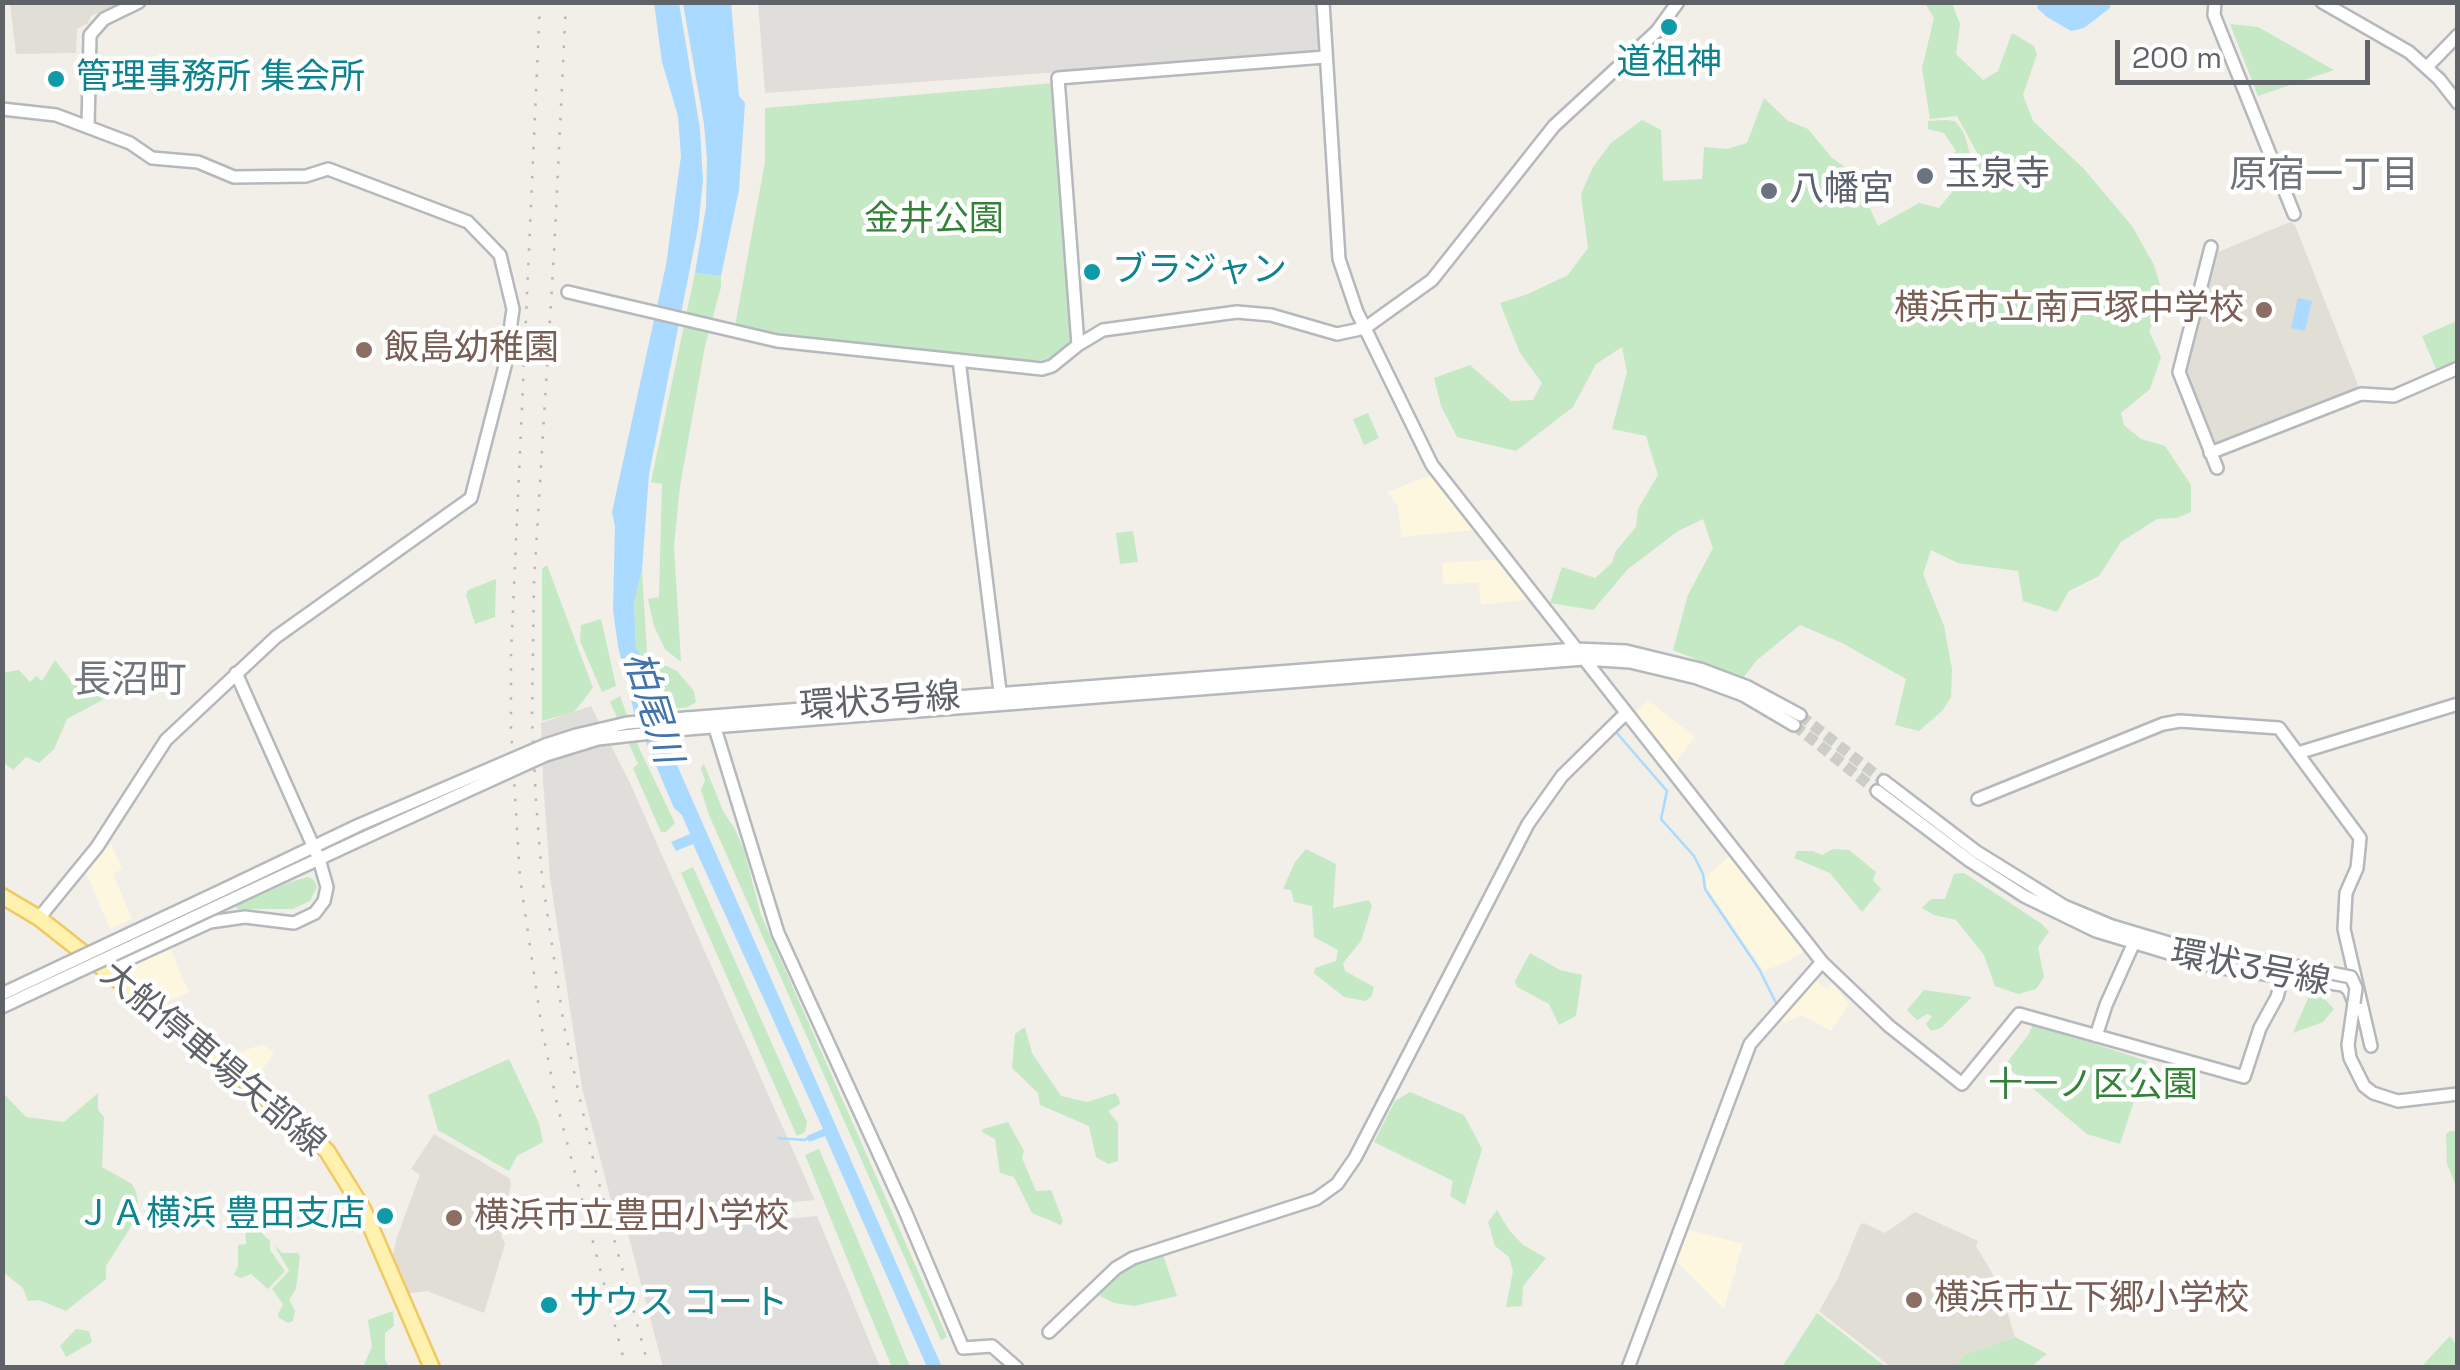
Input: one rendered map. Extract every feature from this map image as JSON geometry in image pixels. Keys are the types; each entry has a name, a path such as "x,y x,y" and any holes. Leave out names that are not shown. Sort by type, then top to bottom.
{"main road":[{"name":"大船停車場矢部線","path":"2,896 39,918 298,1124 326,1151 363,1210 432,1368"}],"street":[{"path":"88,127 90,35 104,19 139,2"},
{"path":"1324,2 1324,57 1339,259 1365,328 1432,465 1447,489 1822,962 1889,1026 1962,1084 2019,1014 2244,1077 2282,977"},
{"path":"568,292 796,344 1042,369 1103,330 1122,326 1237,312 1271,314 1337,334 1365,328 1432,280 1554,126 1656,31 1678,2"},
{"path":"2214,2 2214,14 2294,214"},
{"path":"2322,2 2409,52 2458,103"},
{"path":"2427,67 2458,34"},
{"path":"1078,345 1058,78 1324,57"},
{"path":"2,109 56,115 130,143 152,158 198,162 234,177 306,176 328,169 468,222 494,246 507,276 513,309 507,352 471,498 276,636 236,673 160,747 97,847 39,918"},
{"path":"2211,247 2179,372 2217,468"},
{"path":"959,360 1001,700"},
{"path":"2210,453 2361,394 2394,396 2458,368"},
{"name":"環状3号線","path":"2,994 230,893 313,846 362,832 572,746 687,724 1580,654 1697,678 1797,720"},
{"path":"105,970 222,918 294,923 320,909 326,894 326,878 320,859 236,673"},
{"path":"2298,753 2458,704"},
{"path":"1049,1332 1116,1268 1133,1258 1316,1199 1336,1184 1355,1158 1528,824 1562,776 1626,712"},
{"path":"1978,798 2163,724 2180,721 2279,728 2360,838 2357,868 2346,893 2344,929 2371,1046"},
{"path":"713,722 778,932 964,1348 992,1346 1017,1368"},
{"name":"環状3号線","path":"1880,786 1973,856 2061,915 2215,967 2282,977 2302,974"},
{"path":"2,1007 230,893 320,859 362,832"},
{"path":"2096,1036 2135,940"},
{"name":"環状3号線","path":"2135,940 2302,974 2351,977 2356,988 2348,1045 2353,1068 2364,1086 2373,1094 2398,1102 2458,1094"},
{"path":"1628,1368 1750,1044 1822,962"}],"shaded area":[{"path":"10,2 120,3 91,16 88,23 77,29 76,53 16,54"},
{"path":"758,3 1317,3 1319,46 1313,54 765,93"},
{"name":"横浜市立南戸塚中学校","path":"2290,222 2295,225 2358,385 2216,446 2183,367 2218,252"},
{"path":"1433,474 1475,530 1401,537 1398,506 1387,492"},
{"path":"1500,559 1529,599 1481,605 1479,583 1443,584 1442,563"},
{"path":"1648,700 1695,737 1675,763 1635,712"},
{"path":"591,706 630,783 815,1200 616,1220 582,1088 550,878 543,779 541,723"},
{"path":"111,843 122,869 113,874 132,919 110,929 86,872"},
{"path":"1732,854 1805,950 1764,971 1707,888 1706,877"},
{"path":"171,949 189,993 169,1001 165,991 150,997 127,978 128,967"},
{"path":"1815,980 1827,989 1832,983 1849,1004 1831,1031 1801,1015 1784,1023 1781,1016"},
{"path":"263,1044 274,1053 257,1077 233,1055"},
{"name":"横浜市立豊田小学校","path":"434,1134 509,1178 511,1184 501,1235 505,1244 484,1313 427,1291 404,1294 391,1263 420,1175 411,1169"},
{"name":"横浜市立下郷小学校","path":"1915,1212 1978,1241 1976,1246 1995,1278 1996,1288 2000,1288 2015,1337 1963,1355 1957,1367 1891,1367 1819,1311 1860,1225 1864,1223 1885,1233"},
{"path":"817,1216 880,1367 663,1367 628,1234"},
{"path":"1686,1229 1743,1244 1724,1309 1674,1259"}],"green space":[{"path":"1925,3 1952,3 1960,24 1956,54 1983,80 1998,71 2012,33 2034,46 2037,54 2023,95 2033,121 2084,169 2132,226 2154,265 2165,301 2149,331 2161,357 2150,389 2121,413 2124,425 2141,439 2165,446 2191,485 2191,512 2177,518 2157,519 2121,542 2099,576 2069,591 2057,612 2023,601 2018,571 1958,563 1931,550 1923,574 1944,626 1952,669 1951,697 1943,710 1919,731 1895,725 1906,679 1842,643 1800,625 1757,660 1743,678 1673,650 1688,595 1713,548 1703,519 1678,531 1628,569 1593,610 1550,603 1562,567 1595,578 1612,563 1616,551 1636,527 1638,509 1658,475 1646,436 1612,429 1627,372 1622,347 1596,364 1573,407 1516,451 1457,437 1441,406 1434,378 1470,365 1511,401 1533,400 1542,383 1520,353 1500,303 1568,275 1588,248 1581,194 1593,167 1611,143 1642,120 1661,130 1663,181 1702,179 1704,147 1727,149 1747,143 1764,98 1788,121 1808,129 1831,157 1854,174 1878,226 1919,203 1939,208 1980,158 1957,116 1930,119 1922,68 1934,18"},
{"path":"2230,24 2258,27 2334,70 2258,96"},
{"name":"金井公園","path":"1053,83 1073,342 1062,351 1035,361 779,335 735,326 765,162 765,108"},
{"path":"1928,121 1955,121 1964,133 1971,157 1954,172 1944,159 1956,151 1944,133 1928,129"},
{"path":"695,273 721,276 721,287 705,346 680,486 674,546 681,662 665,649 654,626 648,599 659,597 662,484 651,482"},
{"path":"2457,321 2457,361 2436,369 2422,336"},
{"path":"1368,413 1379,438 1364,445 1353,419"},
{"path":"1133,531 1138,562 1120,564 1116,533"},
{"path":"547,565 593,688 574,712 542,721 542,569"},
{"path":"642,570 645,661 636,648 634,602"},
{"path":"496,579 495,617 475,624 468,590"},
{"path":"601,619 616,686 602,692 580,641 581,625"},
{"path":"55,660 71,681 102,685 106,698 67,719 54,749 39,763 26,757 13,770 3,762 3,673 19,670 30,682 36,676 42,681"},
{"path":"665,665 677,671 694,691 696,702 663,710 654,679 656,667"},
{"path":"620,696 639,748 675,823 666,832 661,832 633,768 638,764 610,702"},
{"path":"704,764 744,850 761,915 947,1337 941,1340 709,815 701,790"},
{"path":"1306,849 1336,864 1333,908 1369,900 1372,906 1361,941 1343,963 1345,971 1374,987 1365,1001 1344,997 1314,973 1315,968 1336,961 1338,950 1314,937 1312,906 1294,902 1291,890 1283,889 1295,862"},
{"path":"1833,849 1849,850 1876,872 1873,880 1881,889 1862,912 1830,873 1794,858 1797,851 1822,855"},
{"path":"693,867 807,1122 805,1132 797,1136 681,873"},
{"path":"1964,873 2049,932 2038,947 2044,977 2036,989 2018,994 1995,986 1984,955 1956,920 1922,908 1931,899 1945,899 1954,874"},
{"path":"308,877 317,887 310,901 293,909 237,909 236,906 287,883"},
{"path":"1530,953 1560,970 1582,975 1576,1016 1559,1025 1549,1004 1517,987 1515,981"},
{"path":"1924,990 1972,997 1941,1028 1931,1031 1926,1024 1932,1016 1927,1014 1917,1020 1907,1010"},
{"path":"2310,994 2320,994 2334,1009 2323,1022 2293,1033"},
{"name":"十一ノ区公園","path":"2033,1024 2147,1061 2120,1144 2087,1134 2005,1065"},
{"path":"1025,1027 1032,1053 1061,1096 1087,1102 1115,1093 1119,1098 1120,1104 1108,1111 1118,1123 1118,1161 1108,1164 1096,1157 1089,1126 1040,1105 1038,1093 1012,1068 1015,1034"},
{"name":"横浜市立豊田小学校","path":"509,1059 539,1123 543,1142 517,1156 509,1171 438,1130 428,1095"},
{"path":"1410,1092 1464,1115 1482,1149 1465,1205 1450,1196 1453,1181 1374,1142 1395,1101"},
{"path":"3,1093 26,1117 64,1122 98,1093 98,1110 104,1117 102,1167 132,1184 136,1192 135,1220 106,1266 106,1279 66,1311 39,1300 28,1301 23,1288 3,1272"},
{"path":"1008,1122 1024,1151 1022,1158 1036,1191 1051,1190 1063,1221 1061,1225 1032,1213 1014,1177 1000,1173 995,1139 982,1132"},
{"path":"2457,1131 2457,1188 2447,1164 2446,1134"},
{"path":"819,1149 910,1367 892,1367 863,1298 805,1155"},
{"path":"1497,1210 1523,1245 1546,1258 1523,1286 1522,1306 1506,1307 1513,1271 1509,1257 1495,1246 1488,1222"},
{"path":"252,1224 270,1241 270,1250 285,1271 268,1289 251,1274 241,1278 234,1275 238,1245 246,1244 245,1226"},
{"path":"274,1244 282,1253 300,1256 296,1289 289,1300 295,1311 293,1321 288,1323 279,1318 283,1304 272,1289 289,1271"},
{"path":"1162,1252 1177,1296 1134,1306 1100,1296 1101,1289 1124,1270"},
{"path":"393,1311 394,1326 385,1333 385,1360 389,1367 363,1367 372,1347 368,1320"},
{"path":"1817,1313 1886,1367 1782,1367"},
{"path":"76,1329 89,1331 92,1342 66,1357 60,1346"},
{"path":"2450,1336 2457,1346 2457,1367 2421,1367"},
{"path":"2015,1337 2047,1354 2035,1367 1957,1367 1963,1355"}],"water":[{"name":"柏尾川","path":"654,3 679,3 700,129 703,180 698,228 649,474 642,570 634,602 636,648 645,661 651,706 942,1367 927,1367 825,1136 809,1142 807,1136 823,1129 693,844 676,851 671,842 690,834 682,815 674,808 635,716 618,646 613,610 612,512 666,265 681,156 678,116 662,62"},
{"path":"683,3 731,3 739,96 745,103 739,190 721,276 695,273 706,207 707,160"},
{"path":"2039,3 2110,3 2110,8 2084,28 2071,31 2047,17 2037,8"},
{"path":"2298,298 2312,301 2305,331 2291,328"}],"waterway":[{"path":"1616,732 1667,791 1661,819 1694,856 1705,889 1759,969 1776,1003"},
{"path":"778,1138 811,1137"}],"tunnel":[{"path":"1800,715 1884,781"},
{"path":"1794,725 1877,791"}],"railway":[{"path":"540,2 511,654 511,729 520,878 557,1104 626,1368"},
{"path":"566,2 534,582 532,718 536,801 542,877 564,1026 596,1172 649,1368"}],"place":[{"name":"道祖神","path":"1669,27"},
{"name":"管理事務所 集会所","path":"56,79"},
{"name":"玉泉寺","path":"1925,176"},
{"name":"八幡宮","path":"1769,191"},
{"name":"ブラジャン","path":"1092,272"},
{"name":"横浜市立南戸塚中学校","path":"2264,310"},
{"name":"飯島幼稚園","path":"364,350"},
{"name":"ＪＡ横浜 豊田支店","path":"385,1216"},
{"name":"横浜市立豊田小学校","path":"454,1218"},
{"name":"横浜市立下郷小学校","path":"1914,1300"},
{"name":"サウス コート","path":"549,1305"}],"district":[{"name":"原宿一丁目","path":"2324,177"},
{"name":"長沼町","path":"130,682"}]}
